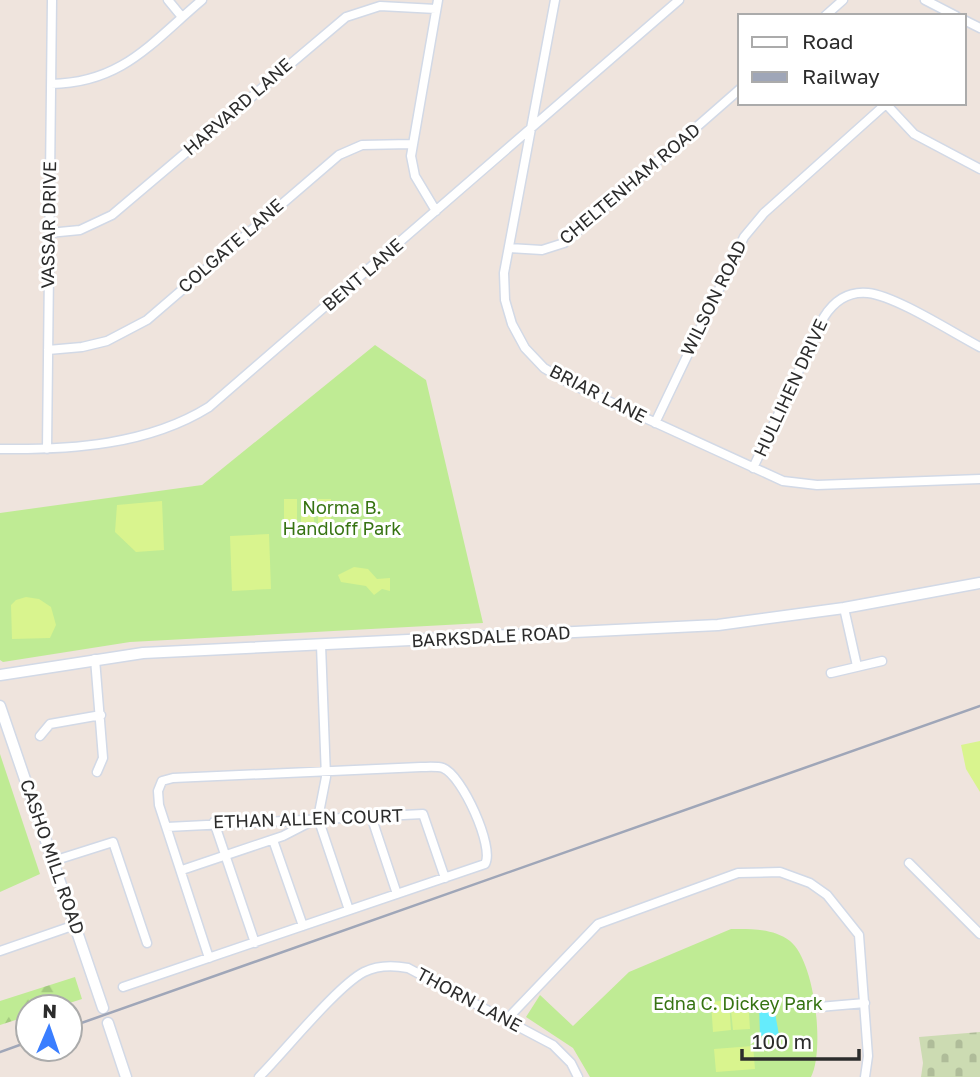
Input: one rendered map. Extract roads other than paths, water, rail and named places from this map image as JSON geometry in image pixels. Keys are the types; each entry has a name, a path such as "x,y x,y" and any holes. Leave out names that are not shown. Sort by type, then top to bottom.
{"street":[{"name":"VASSAR DRIVE","path":"47,449 52,0"},
{"path":"168,0 182,17"},
{"path":"51,84 86,82 119,69 202,0"},
{"name":"BRIAR LANE","path":"555,0 509,248 505,300 518,336 534,359 571,384 783,481 804,485 980,480"},
{"path":"661,15 664,0"},
{"name":"BENT LANE","path":"0,449 47,449 149,435 203,411 679,0"},
{"path":"827,14 843,0"},
{"path":"925,0 952,14"},
{"path":"436,211 415,176 411,144 437,4"},
{"name":"HARVARD LANE","path":"50,233 79,230 112,215 346,16 380,6 437,4"},
{"name":"CHELTENHAM ROAD","path":"509,248 542,250 565,243 738,91"},
{"name":"WILSON ROAD","path":"655,423 744,237 764,213 886,105"},
{"path":"888,105 914,134 980,169"},
{"name":"COLGATE LANE","path":"48,350 107,341 147,320 339,155 362,145 411,144"},
{"name":"HULLIHEN DRIVE","path":"753,468 824,317 840,299 858,293 877,295 980,347"},
{"name":"BARKSDALE ROAD","path":"0,675 143,653 682,628 844,608 980,583"},
{"path":"844,608 858,666"},
{"path":"321,645 326,769 318,818 349,911"},
{"path":"95,659 103,758 97,772"},
{"path":"831,673 882,661"},
{"name":"CASHO MILL ROAD","path":"0,706 103,1008"},
{"path":"40,736 50,724 101,715"},
{"path":"123,987 255,943 485,864 489,857 488,845 464,791 452,774 442,767 326,769 166,779 159,786 158,797 209,958"},
{"name":"ETHAN ALLEN COURT","path":"167,827 214,822 423,814 445,878"},
{"path":"371,816 397,894"},
{"path":"181,870 273,840 318,818"},
{"path":"214,822 255,943"},
{"path":"273,840 303,926"},
{"path":"53,861 113,842 147,943"},
{"path":"909,863 980,934"},
{"path":"506,1020 598,924 738,873 780,872 801,879 827,894 859,935 868,1056 865,1077"},
{"path":"0,951 75,925"},
{"name":"THORN LANE","path":"259,1077 353,978 374,968 408,968 553,1045 571,1063 578,1077"},
{"path":"819,1007 864,1003"},
{"path":"108,1023 127,1077"}],"water":[{"path":"759,1002 773,1002 779,1035 760,1036"}],"railway":[{"path":"84,1022 980,706"},
{"path":"0,1052 14,1047"}],"park label":[{"name":"Norma B. Handloff Park","path":"342,518"},
{"name":"Edna C. Dickey Park","path":"738,1004"}]}
